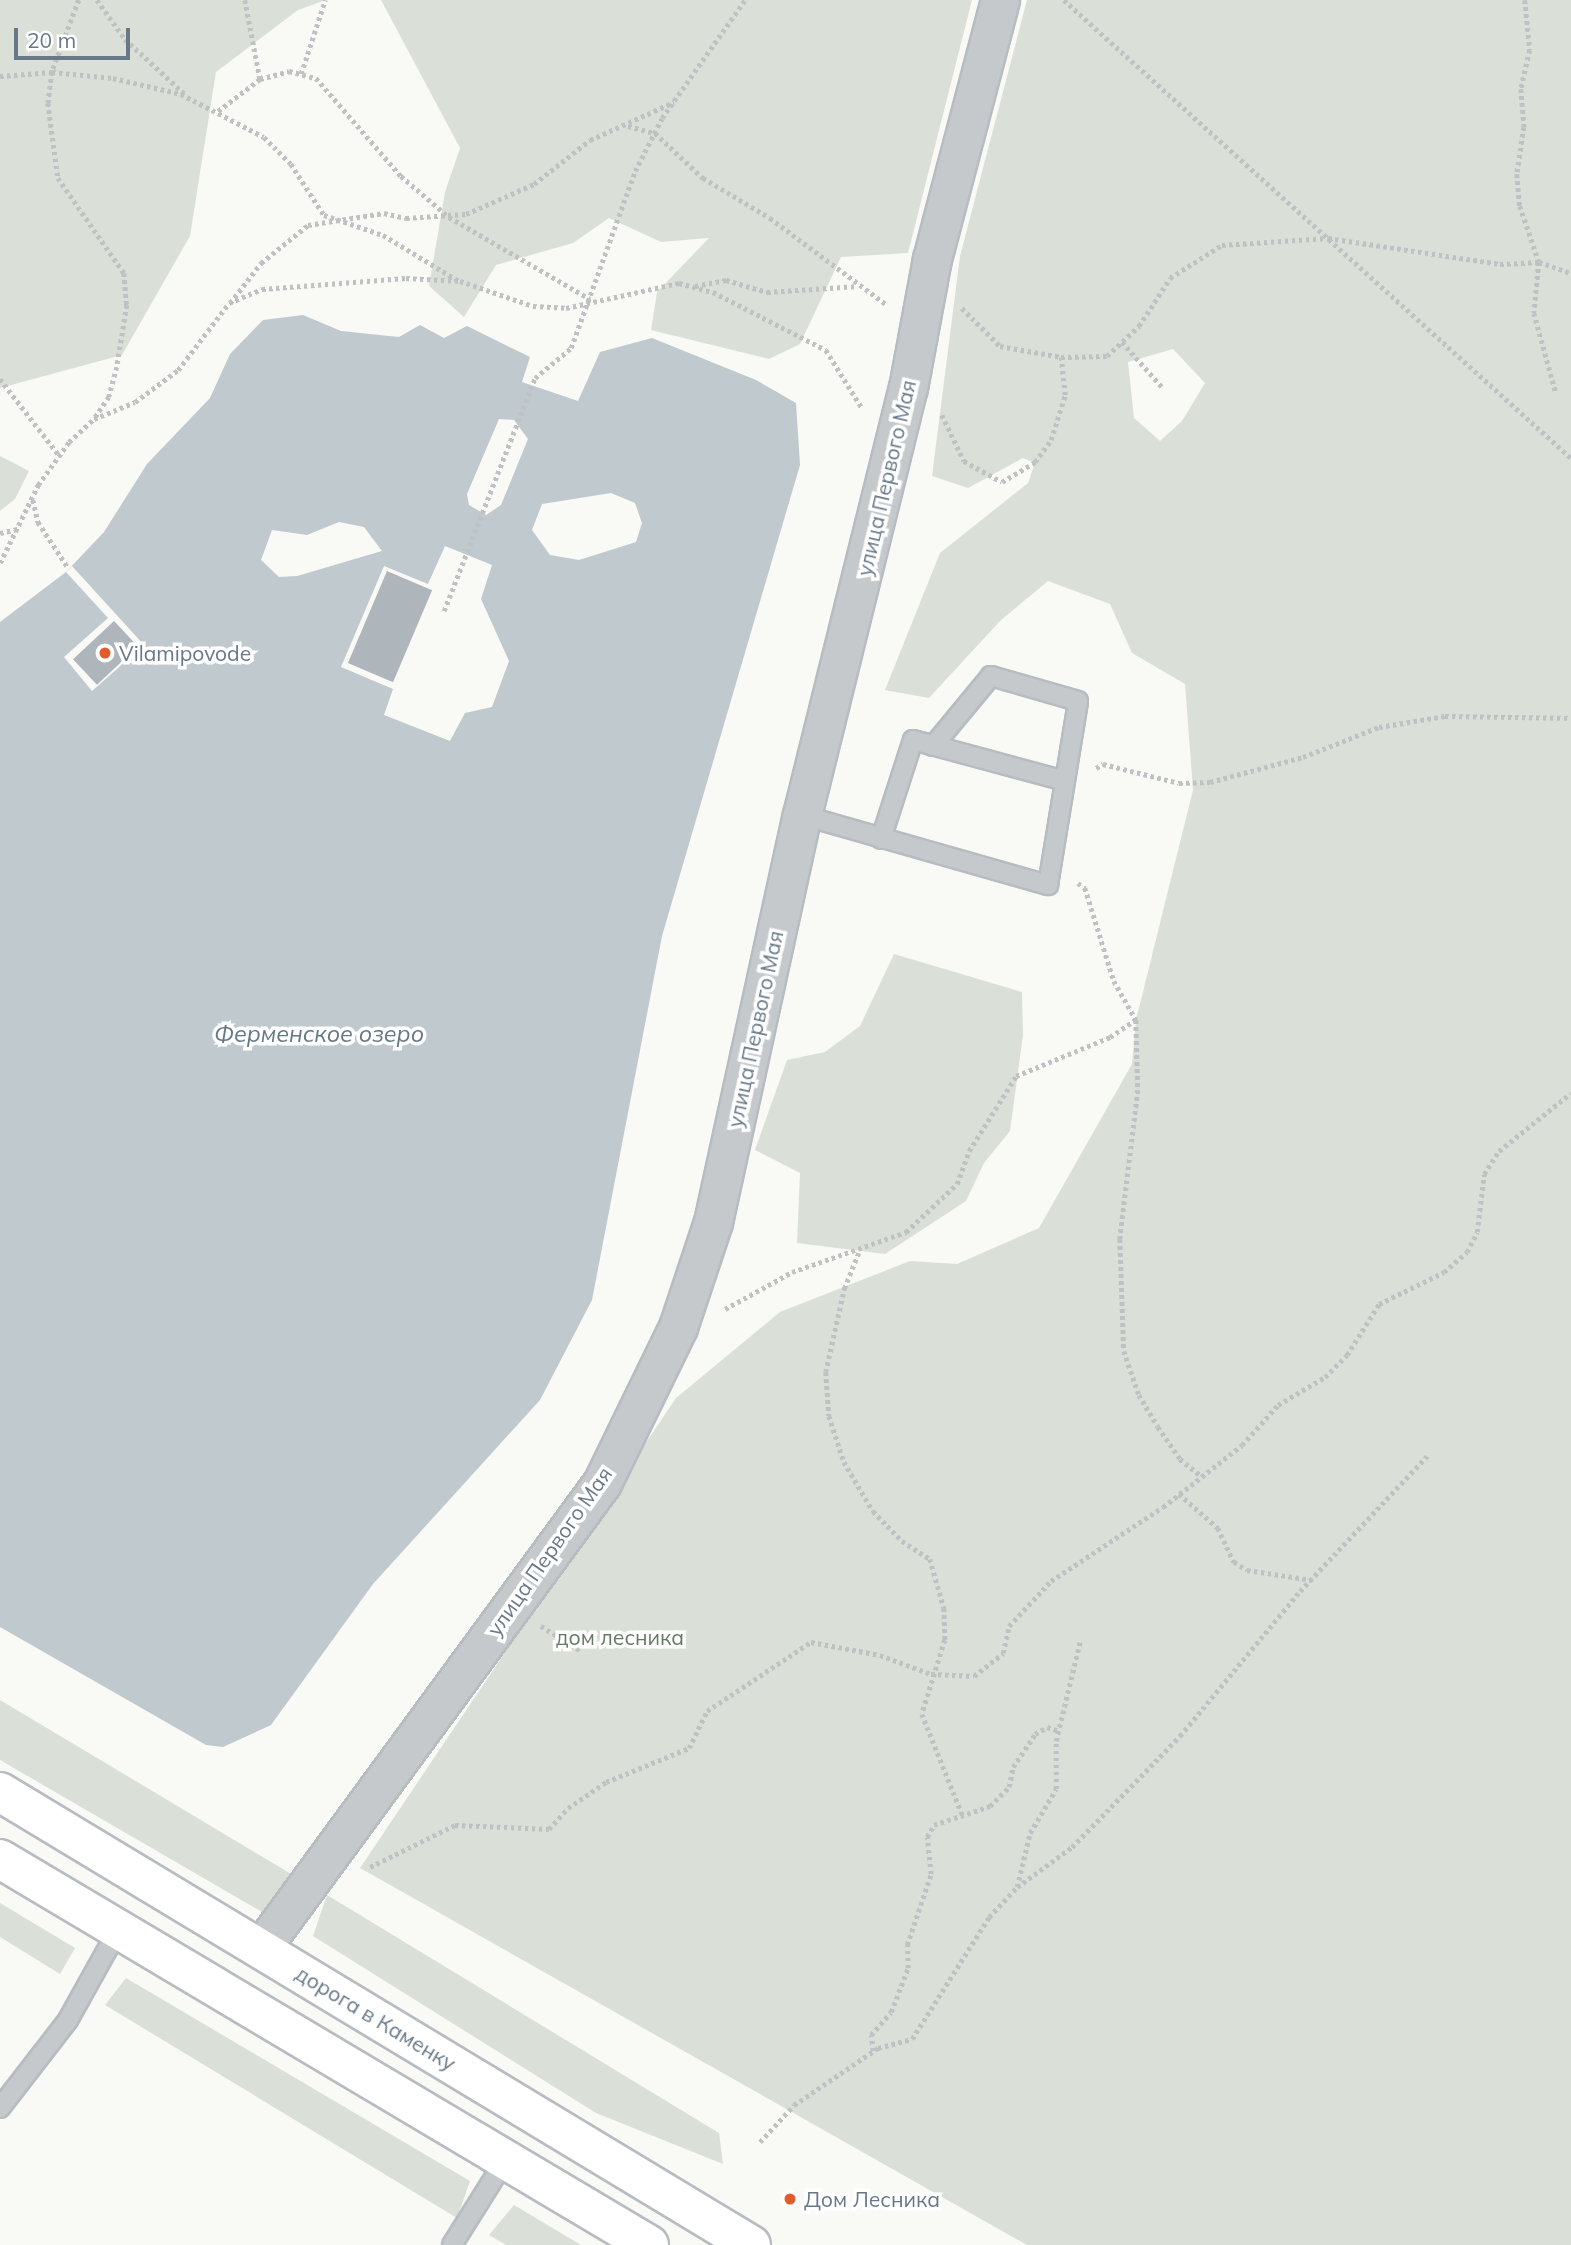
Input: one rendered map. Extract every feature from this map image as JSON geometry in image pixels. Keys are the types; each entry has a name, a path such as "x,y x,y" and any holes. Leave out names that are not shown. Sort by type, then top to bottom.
{"main road":[{"name":"дорога в Каменку","path":"0,1792 751,2245"},
{"path":"0,1859 649,2245"}],"street":[{"name":"улица Первого Мая","path":"261,1948 602,1483 678,1327 713,1222 802,815 908,388 932,259 1000,0"}],"lane":[{"path":"802,815 1048,885 1078,701 990,676 933,746"},
{"path":"881,839 913,740 1065,781"},
{"path":"0,2107 68,2020 118,1930"},
{"path":"452,2245 506,2159"}],"path":[{"path":"0,563 59,455 94,419 108,397 117,367 127,305 124,273 58,178 48,103 52,72 79,0"},
{"path":"97,0 125,39 189,97"},
{"path":"246,0 260,79"},
{"path":"302,74 325,0"},
{"path":"444,611 483,501 515,435 535,377 571,348 635,171 655,132 745,0"},
{"path":"1064,0 1571,458"},
{"path":"1525,0 1530,50 1521,89 1524,127 1517,174 1520,206 1539,262 1534,313 1556,393"},
{"path":"218,111 260,79 289,71 316,78 336,96 401,176 449,216 590,299"},
{"path":"0,76 52,72 114,78 189,97 264,137 291,164 324,215 383,235 460,281 533,306 566,308 590,299 679,284 713,292 826,350 890,461"},
{"path":"94,419 135,402 178,370 229,303 287,240 308,225 384,213 406,218 449,216 534,184 590,140 628,126 676,101"},
{"path":"628,126 655,132 703,178 770,218 858,286 920,327"},
{"path":"932,259 965,312 1000,346 1061,358 1107,356 1122,342 1170,278 1222,245 1328,239 1500,264 1539,262 1571,273"},
{"path":"691,286 726,280 767,292 858,286"},
{"path":"229,303 291,284 460,281"},
{"path":"1122,342 1163,388"},
{"path":"908,388 940,412 964,461 1002,482 1035,462 1051,440 1065,396 1061,358"},
{"path":"0,379 59,455"},
{"path":"33,499 38,522 69,569"},
{"path":"0,533 19,529"},
{"path":"1065,781 1103,764 1147,778 1210,782 1303,757 1380,727 1432,718 1571,718"},
{"path":"1052,864 1085,888 1114,981 1136,1020 1138,1090 1119,1239 1124,1351 1139,1395 1158,1427 1200,1475"},
{"path":"678,1327 792,1272 859,1253 906,1233 957,1184 974,1141 1016,1076 1110,1037 1136,1020"},
{"path":"362,1873 455,1825 549,1829 568,1808 606,1782 689,1748 707,1711 811,1642 880,1655 931,1674 974,1676 1003,1653 1010,1626 1051,1581 1179,1494 1200,1475 1242,1445 1278,1405 1325,1377 1347,1356 1379,1304 1444,1272 1467,1252 1477,1232 1484,1174 1499,1151 1571,1093"},
{"path":"859,1253 845,1287 826,1372 829,1416 844,1462 873,1511 902,1541 930,1559 944,1608 945,1640 931,1674 922,1714 962,1814"},
{"path":"760,2142 794,2105 873,2052 912,2039 989,1917 1017,1887 1072,1847 1180,1736 1312,1580 1352,1540 1428,1455"},
{"path":"1179,1494 1218,1528 1234,1562 1247,1570 1312,1580"},
{"path":"1017,1887 1030,1833 1056,1789 1059,1731 1080,1642"},
{"path":"873,2052 872,2035 891,2012 908,1968 907,1945 931,1874 928,1837 934,1825 990,1806 1004,1794 1013,1768 1035,1734 1047,1727 1059,1731"}],"green space":[{"path":"0,0 326,0 298,10 216,72 190,236 122,355 0,388"},
{"path":"381,0 972,0 908,253 841,257 800,344 769,359 651,330 657,292 709,238 661,242 609,218 573,243 496,265 464,317 429,286 445,192 460,148"},
{"name":"дом лесника","path":"1027,0 1571,0 1571,2245 1027,2245 360,1868 676,1398 780,1312 910,1261 957,1264 1039,1228 1132,1064 1136,1020 1193,790 1185,684 1132,653 1110,604 1048,581 1001,620 929,698 885,690 940,553 1028,483 1035,463 1023,458 968,488 932,476 960,256","holes":["1173,349 1205,383 1182,421 1160,441 1134,418 1128,362"]},
{"path":"0,456 29,471 15,499 0,511"},
{"path":"894,954 1022,992 1023,1035 1010,1131 984,1163 966,1201 885,1254 797,1243 800,1173 755,1150 787,1060 825,1052 860,1026"},
{"path":"0,1700 293,1875 262,1912 0,1760"},
{"path":"327,1895 719,2133 723,2164 596,2113 313,1936"},
{"path":"0,1903 75,1948 60,1974 0,1937"},
{"path":"126,1978 470,2181 457,2218 105,2005"},
{"path":"514,2205 581,2245 506,2245 489,2235"}],"water":[{"name":"Ферменское озеро","path":"303,315 341,331 399,337 420,325 444,338 467,326 530,357 522,382 578,401 600,352 652,338 756,380 796,403 800,465 662,936 592,1300 540,1400 373,1584 271,1725 223,1747 206,1745 0,1627 0,622 66,572 104,532 147,464 210,398 230,354 263,320","holes":["499,419 514,420 528,439 501,505 486,515 469,505 467,494","611,493 635,503 642,523 636,542 579,560 550,555 532,530 542,504","339,522 364,527 382,551 297,576 279,577 261,560 272,530 307,535","445,546 492,565 481,599 509,661 492,707 465,713 450,741 384,715 393,689 341,667 384,566 428,584"]}],"pier":[{"path":"72,566 144,645 92,691 64,657 108,618 66,572"}],"building":[{"path":"387,571 432,590 393,682 348,663"},
{"name":"Vilamipovode","path":"114,621 138,647 97,685 73,659"}],"place":[{"name":"Vilamipovode","path":"105,653"},
{"name":"Дом Лесника","path":"790,2199"}]}
